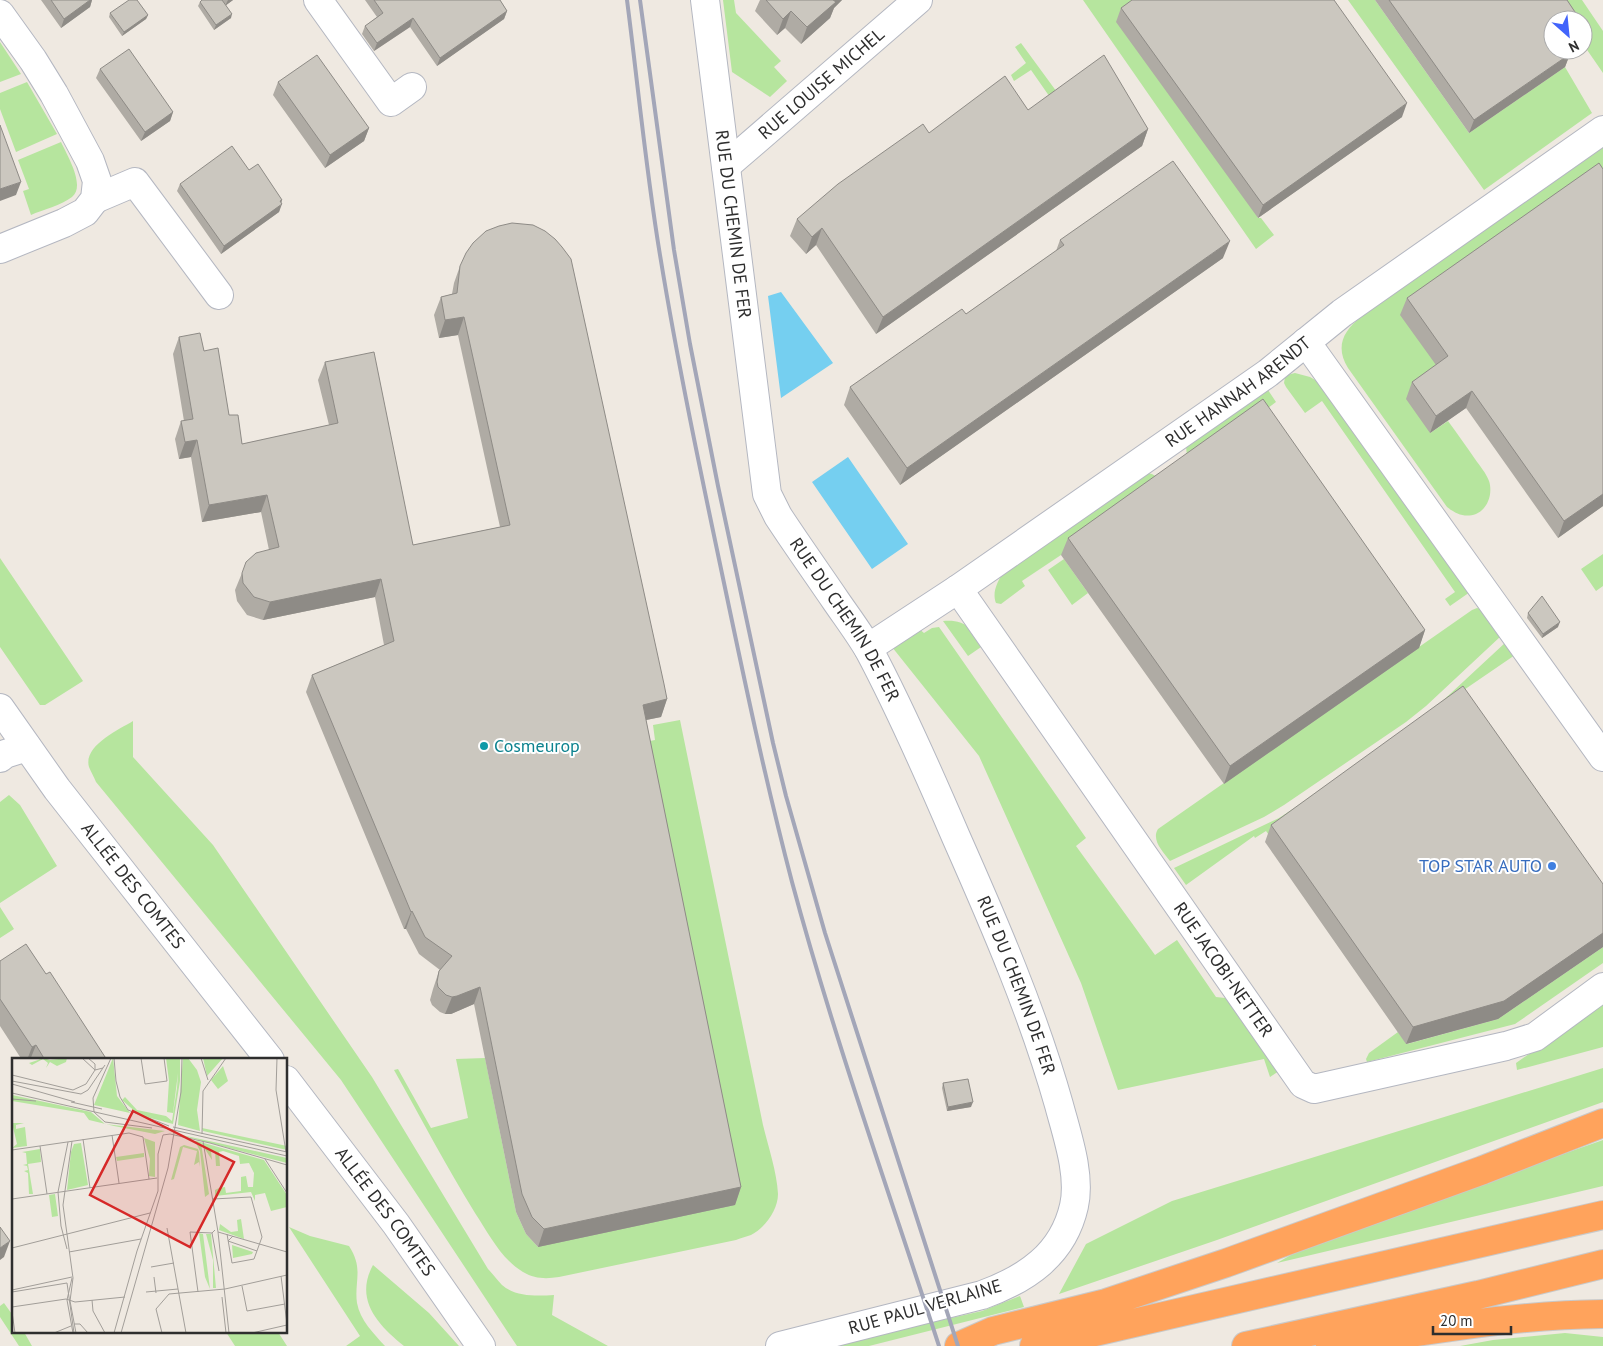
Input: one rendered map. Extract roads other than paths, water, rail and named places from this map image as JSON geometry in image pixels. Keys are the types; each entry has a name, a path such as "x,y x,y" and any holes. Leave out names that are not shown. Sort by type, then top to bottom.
{"highway":[{"path":"959,1346 993,1331 1106,1303 1226,1263 1483,1170 1603,1123"},
{"path":"1034,1346 1603,1215"},
{"path":"1246,1346 1478,1295 1603,1264"},
{"path":"1330,1346 1490,1321 1559,1314 1603,1314"}],"street":[{"path":"318,0 391,102 412,87"},
{"name":"RUE DU CHEMIN DE FER","path":"705,0 767,494 778,516 868,648 933,784 994,923 1035,1028 1054,1087 1072,1156 1075,1188 1071,1217"},
{"name":"RUE LOUISE MICHEL","path":"726,166 918,0"},
{"path":"0,14 33,60 54,94 90,161 97,181 95,199"},
{"name":"RUE HANNAH ARENDT","path":"868,648 958,589 1268,373 1342,313 1603,130"},
{"path":"0,249 64,223 85,212 95,199 135,182 219,295"},
{"path":"1306,342 1603,757"},
{"name":"RUE JACOBI-NETTER","path":"958,589 1303,1084 1314,1089 1506,1046 1535,1037 1603,987"},
{"name":"ALLÉE DES COMTES","path":"0,708 57,789 268,1058"},
{"path":"0,758 5,754 26,747"},
{"name":"ALLÉE DES COMTES","path":"288,1083 396,1224 481,1346"},
{"name":"RUE PAUL VERLAINE","path":"780,1346 982,1295 1001,1288 1047,1258 1060,1243 1071,1217"}],"water":[{"path":"781,292 833,363 781,398 768,296"},
{"path":"848,457 908,544 872,569 812,482"}],"railway":[{"path":"627,0 650,192 682,378 740,658 782,845 826,999 939,1346"},
{"path":"640,0 674,250 690,344 718,486 773,743 825,933 958,1346"}],"place":[{"name":"Cosmeurop","path":"484,746"},
{"name":"TOP STAR AUTO","path":"1552,866"}]}
